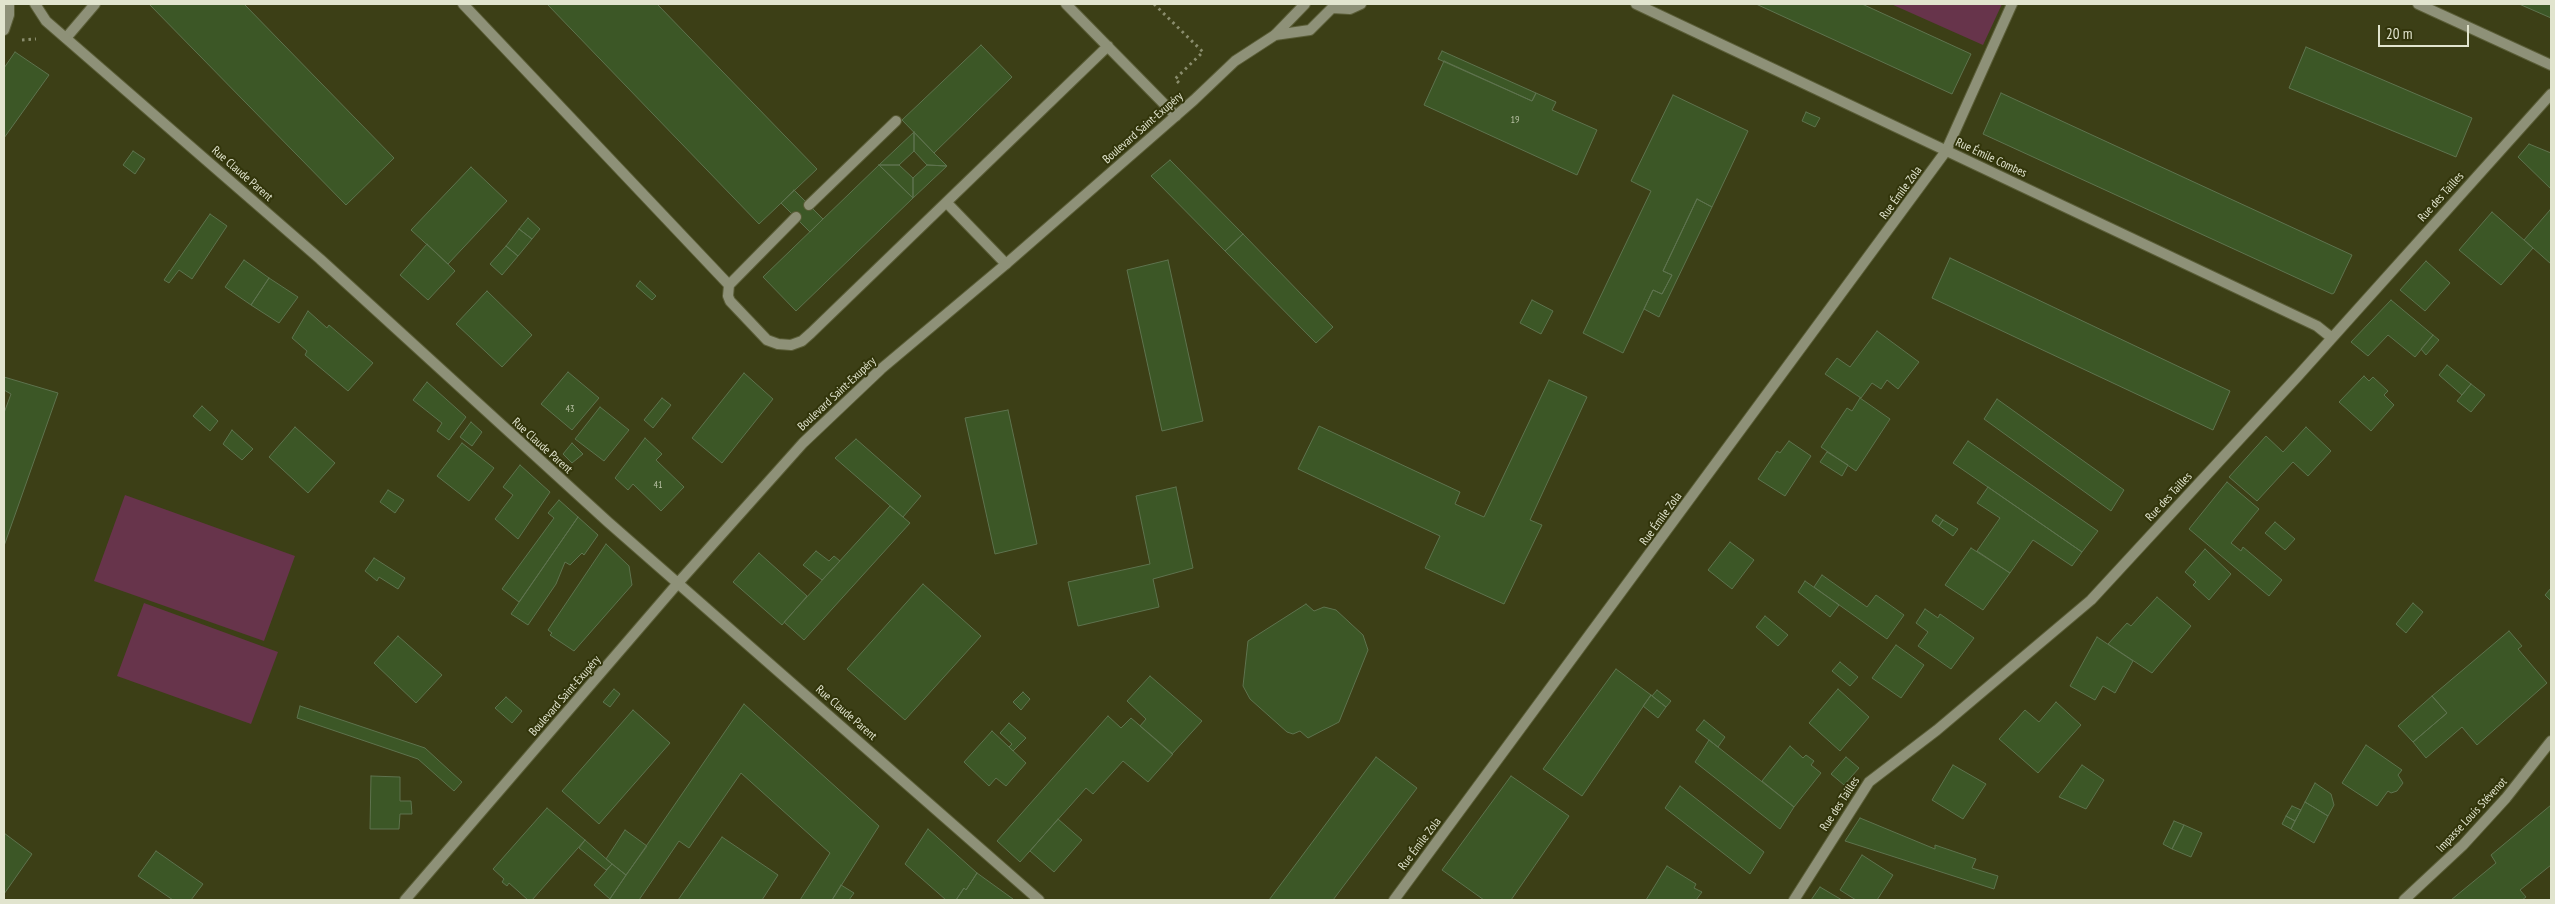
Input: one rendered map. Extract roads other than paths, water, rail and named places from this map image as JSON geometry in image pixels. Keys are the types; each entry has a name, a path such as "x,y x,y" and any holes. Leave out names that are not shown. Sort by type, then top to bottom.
{"street":[{"path":"4,30 9,15 9,4"},
{"name":"Rue Claude Parent","path":"35,4 46,21 320,259 573,491 1039,900"},
{"path":"66,38 95,4"},
{"path":"463,4 729,285"},
{"path":"1066,4 1176,116"},
{"path":"1275,35 1305,4"},
{"name":"Boulevard Saint-Exupéry","path":"405,900 678,583 803,443 881,369 1006,264 1176,116 1235,61 1275,35 1310,30 1333,6 1350,9 1361,4"},
{"name":"Rue Émile Combes","path":"1636,4 2316,326 2332,338"},
{"name":"Rue Émile Zola","path":"1394,900 1946,151 2012,4"},
{"path":"2418,4 2551,65"},
{"path":"796,218 729,285 728,296 730,301 767,340 778,344 797,343 812,332 1108,46"},
{"name":"Rue des Tailles","path":"1794,900 1869,782 1936,730 2091,600 2332,338 2551,94"},
{"path":"809,205 896,121"},
{"path":"947,203 1006,264"},
{"name":"Impasse Louis Stévenot","path":"2404,900 2463,845 2506,798 2551,741"}]}
